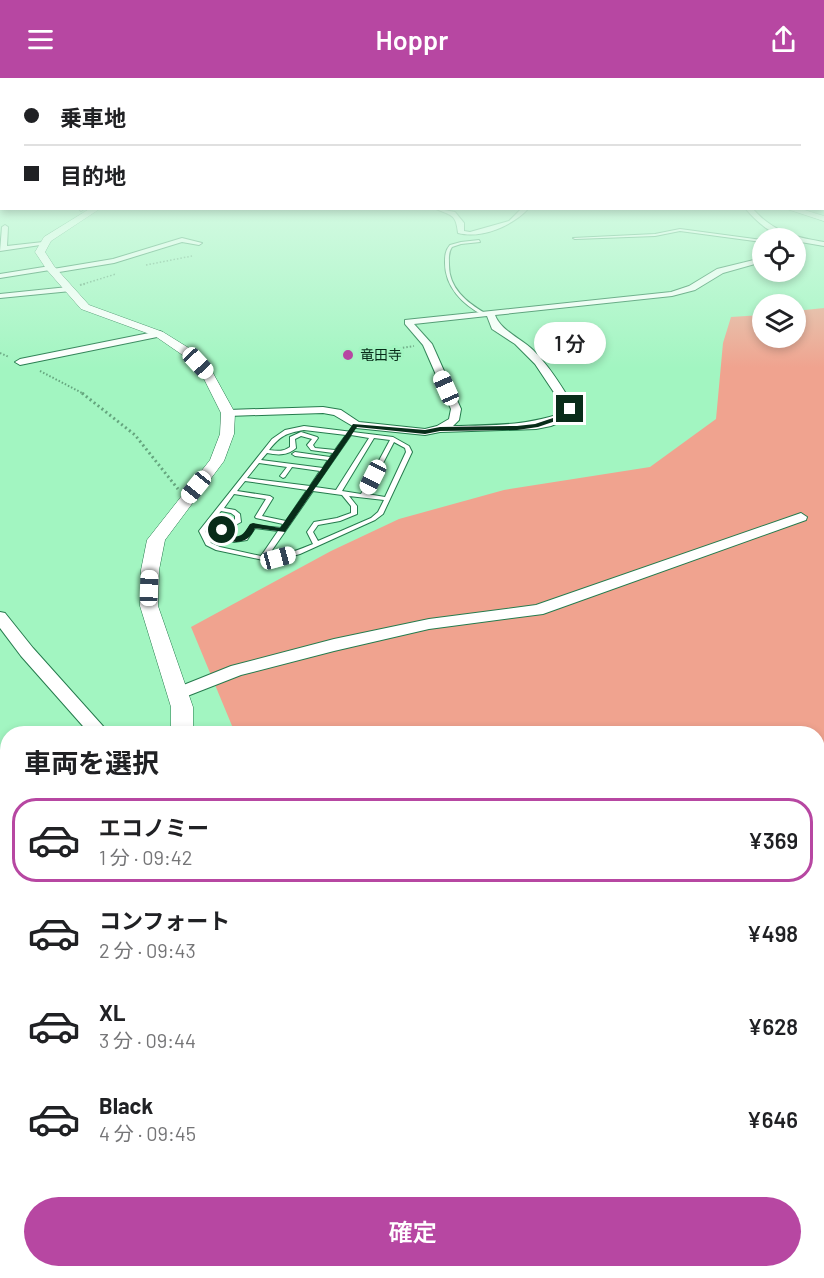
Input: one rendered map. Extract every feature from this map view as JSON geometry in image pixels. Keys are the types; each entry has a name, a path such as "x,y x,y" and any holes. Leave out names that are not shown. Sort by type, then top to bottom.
{"street":[{"path":"43,256 53,272 86,307 159,334 188,353 207,373 228,413 227,434 217,461 156,540 150,570 149,606 182,707 182,726"},
{"path":"0,276 53,272 130,256"},
{"path":"440,429 454,420 456,410 427,344 408,322 672,294 692,288 720,271 752,263"},
{"path":"34,293 33,279 53,272"},
{"path":"0,296 68,289"},
{"path":"486,313 495,327 509,333 528,350 552,378 570,409 568,415 536,426"},
{"path":"20,362 159,334"},
{"path":"228,413 323,410 337,412 353,429 425,432 440,429 517,428 577,420"},
{"path":"177,694 237,670 334,645 429,624 538,610 801,517"},
{"path":"0,617 27,652 94,726"}],"lane":[{"path":"447,256 446,266 451,285 467,304 486,313"},
{"path":"304,428 353,429 372,436 403,442 409,452 381,513 374,519 317,545 278,558 263,558 218,549 208,544 202,531 280,435 304,428"},
{"path":"263,558 353,429"},
{"path":"265,451 276,453 290,450 292,438 301,435 315,438 310,445 313,449 337,452"},
{"path":"341,493 372,436"},
{"path":"363,496 393,439"},
{"path":"295,453 332,459"},
{"path":"258,461 324,470"},
{"path":"283,476 291,465"},
{"path":"243,479 387,499"},
{"path":"233,492 270,498 258,517 287,523"},
{"path":"317,545 310,532 316,523 338,520 354,514 354,506 341,493"},
{"path":"219,509 233,511 238,515 238,522 222,530 222,535 228,539 245,539 253,526 282,531"}],"path":[{"path":"143,265 192,256"},
{"path":"68,289 121,272"},
{"path":"389,350 422,345"},
{"path":"0,353 60,379 118,418 162,466 186,499"}],"shaded area":[{"path":"824,308 824,726 232,726 191,627 331,551 399,519 504,490 650,467 716,419 723,343 731,317 752,316 752,348 806,348 806,310"}],"place":[{"name":"竜田寺","path":"348,355"}],"route":[{"path":"222,530 224,537 234,540 245,539 253,526 282,531 356,425 425,432 440,429 517,428 536,426 568,415 570,409"}]}
